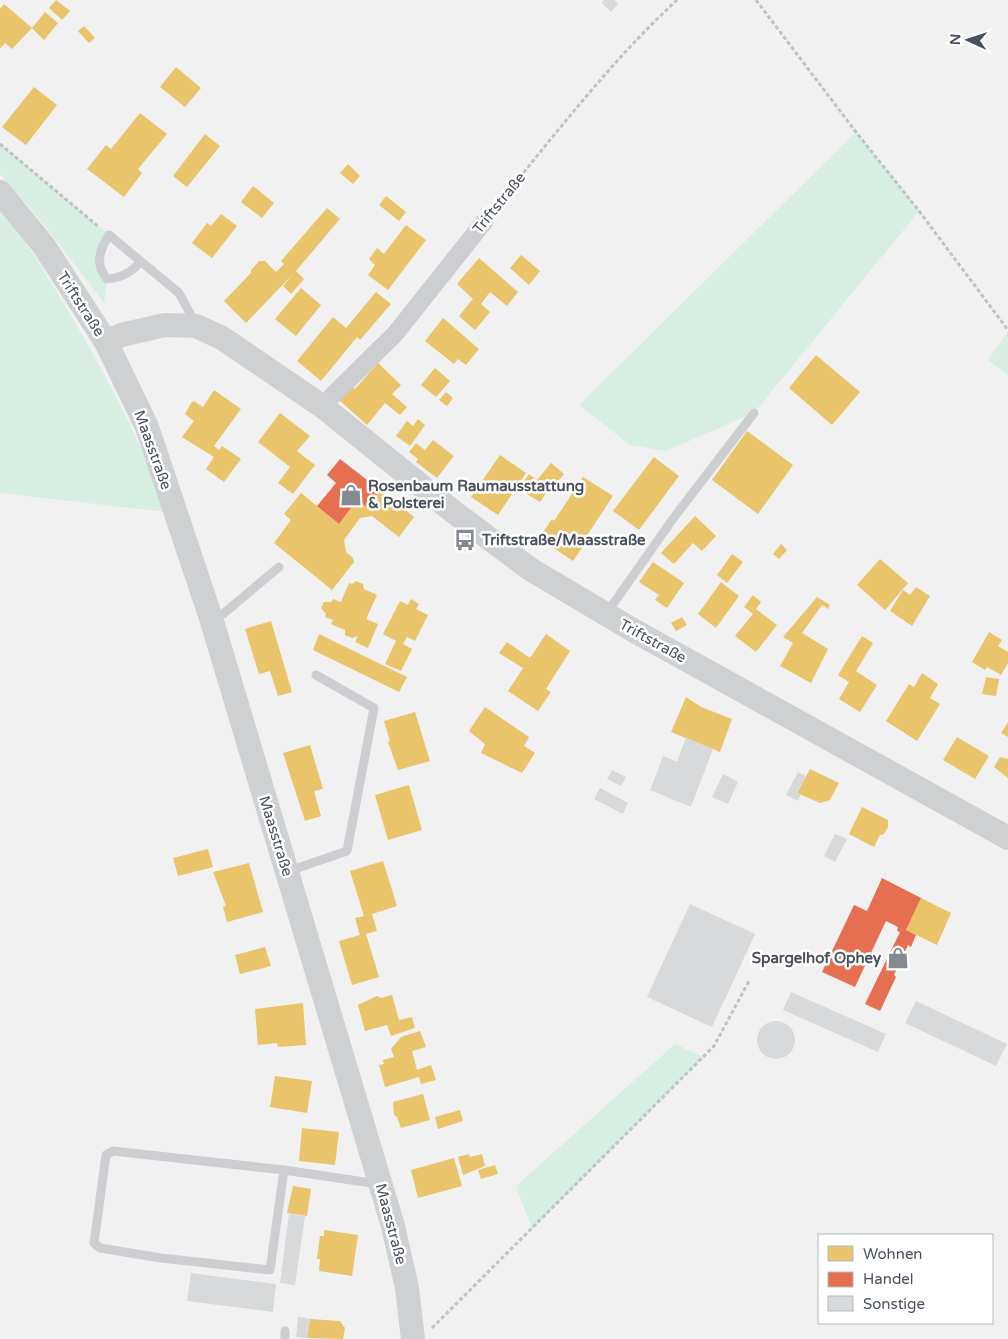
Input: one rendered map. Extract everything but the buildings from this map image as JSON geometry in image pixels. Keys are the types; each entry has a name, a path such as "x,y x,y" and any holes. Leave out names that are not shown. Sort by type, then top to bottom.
{"street":[{"name":"Triftstraße","path":"0,192 44,246 106,342 121,335 165,325 196,326 230,343 322,406 449,508 530,569 606,614 1008,838"},
{"name":"Triftstraße","path":"322,406 395,334 484,222"},
{"name":"Maasstraße","path":"106,342 147,427 210,618 393,1226 407,1288 413,1338"}],"lane":[{"path":"140,262 132,271 118,278 107,279 101,272 99,262 101,247 109,235 179,293 196,326"},
{"path":"606,614 675,516 754,413"},
{"path":"210,618 224,614 279,567"},
{"path":"286,872 347,850 374,708 316,676"},
{"path":"284,1170 270,1270 161,1258 100,1248 94,1243 106,1155 113,1151 284,1170 380,1184"}],"path":[{"name":"Triftstraße","path":"484,222 612,67 651,24 677,0"},
{"path":"756,0 1008,330"},
{"path":"0,144 109,235"},
{"path":"413,1338 435,1327 714,1046 749,981"}],"green space":[{"path":"856,132 919,211 754,413 666,451 630,445 579,405"},
{"path":"0,144 109,235 101,247 107,279 104,303 42,222 0,174"},
{"path":"0,208 43,269 81,333 139,443 166,512 0,493"},
{"path":"1008,331 1008,375 988,360"},
{"path":"675,1044 703,1057 532,1229 516,1186"}],"place":[{"name":"Rosenbaum Raumausstattung & Polsterei","path":"351,495"},
{"name":"Triftstraße/Maasstraße","path":"465,540"},
{"name":"Spargelhof Ophey","path":"898,958"}]}
